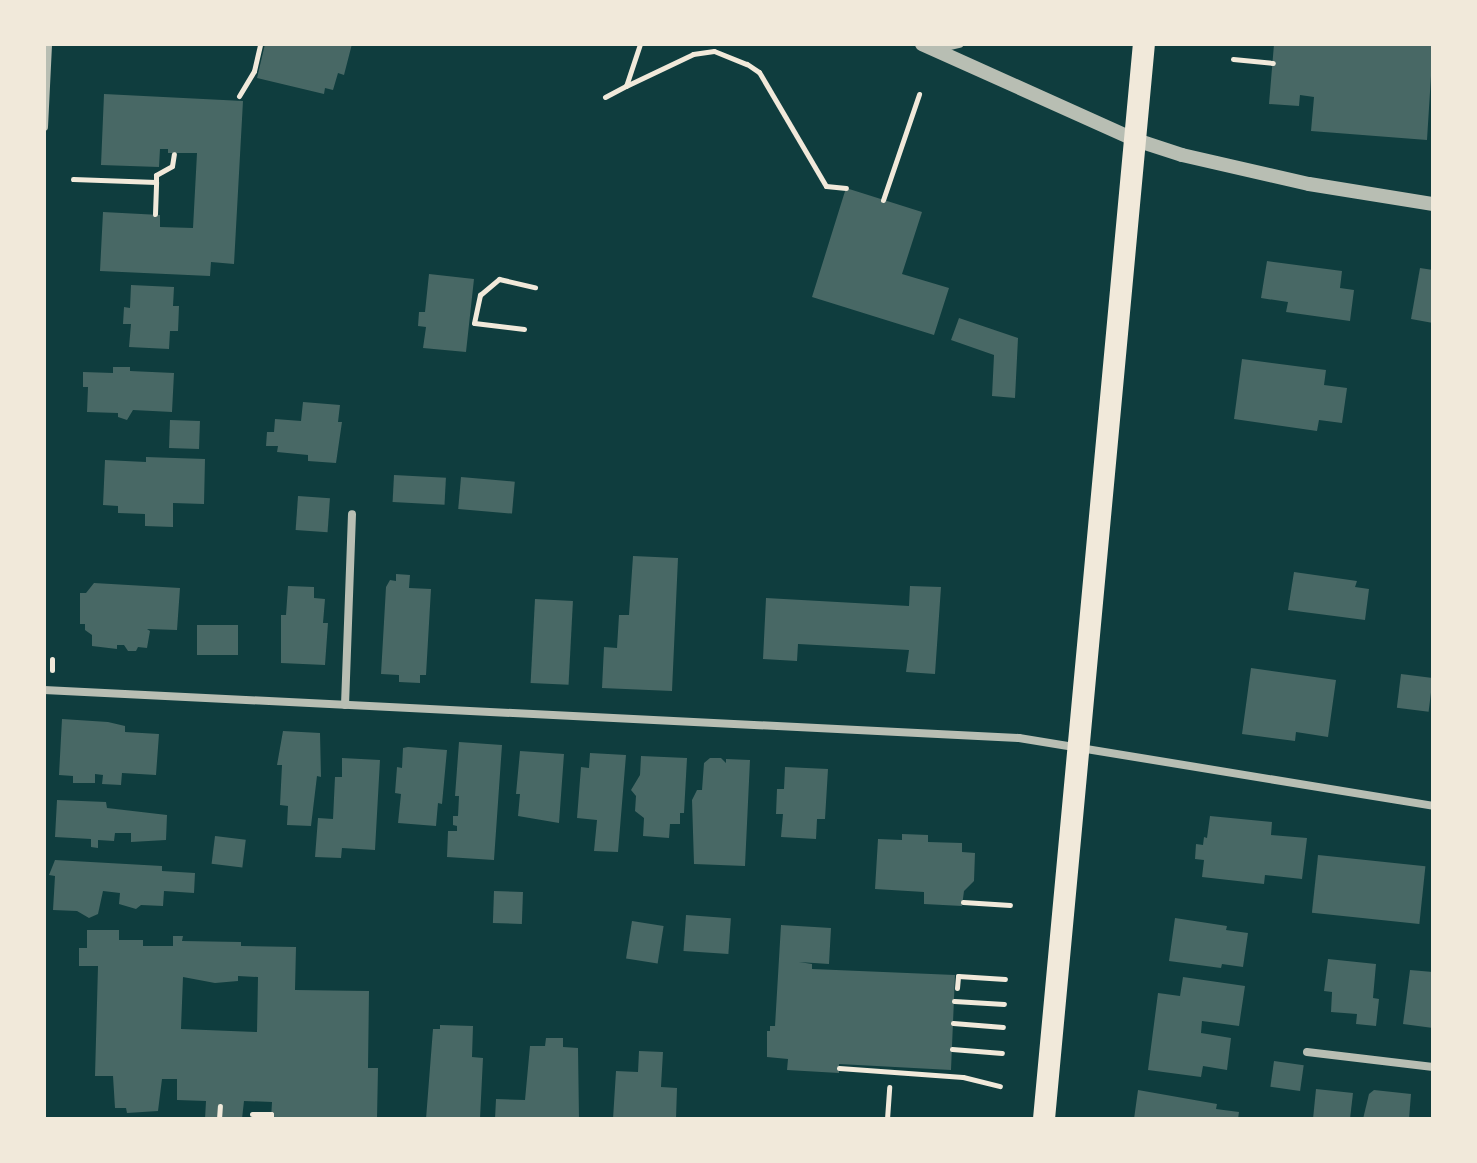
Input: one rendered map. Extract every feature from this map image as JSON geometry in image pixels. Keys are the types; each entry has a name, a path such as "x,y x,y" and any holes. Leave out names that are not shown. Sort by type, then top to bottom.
{"highway":[{"path":"1044,1119 1144,44"}],"street":[{"path":"44,127 48,44"},
{"path":"929,47 959,44"},
{"path":"929,47 1136,140 1240,170 1433,204"},
{"path":"345,705 352,514"},
{"path":"44,690 1019,738 1433,806"},
{"path":"1307,1052 1433,1067"}],"path":[{"path":"239,96 254,71 260,44"},
{"path":"626,86 640,44"},
{"path":"605,97 693,54 714,51 731,55 759,72 826,186 846,188"},
{"path":"1233,59 1273,63"},
{"path":"883,200 919,94"},
{"path":"155,214 156,175 172,166 174,154"},
{"path":"73,179 156,182"},
{"path":"524,329 472,322 480,295 493,281 507,279 535,287"},
{"path":"52,659 52,670"},
{"path":"963,902 1010,905"},
{"path":"957,988 958,976 1005,979"},
{"path":"954,1001 1004,1004"},
{"path":"953,1023 1003,1027"},
{"path":"952,1049 1002,1053"},
{"path":"839,1068 963,1077 1000,1086"},
{"path":"887,1119 889,1087"},
{"path":"219,1119 220,1106"},
{"path":"252,1114 271,1114 271,1119"}],"building":[{"path":"265,44 352,44 344,75 338,73 333,90 325,88 324,94 257,78"},
{"path":"1274,44 1433,44 1427,140 1311,131 1314,97 1300,95 1299,106 1269,104"},
{"path":"104,94 243,101 234,264 211,262 210,276 100,271 103,212 160,215 160,227 193,228 197,153 168,153 168,149 160,149 159,167 101,165"},
{"path":"846,188 922,212 902,274 949,288 934,335 812,297"},
{"path":"1267,261 1342,271 1340,288 1354,290 1350,321 1286,312 1288,302 1261,298"},
{"path":"1420,268 1433,270 1433,323 1411,319"},
{"path":"429,274 474,279 466,352 423,348 426,327 418,326 419,312 425,312"},
{"path":"131,285 174,287 173,306 179,306 178,331 170,331 169,349 129,347 131,324 123,324 124,307 130,308"},
{"path":"959,318 1018,338 1015,398 992,396 994,355 951,340"},
{"path":"1242,359 1326,370 1324,385 1347,388 1342,423 1319,420 1317,431 1234,419"},
{"path":"113,367 174,373 172,412 133,410 127,420 118,417 118,413 87,412 88,387 83,387 83,372 113,373"},
{"path":"303,402 340,405 338,422 342,422 336,463 308,461 308,455 277,452 278,446 266,446 267,432 274,432 275,419 301,421"},
{"path":"170,420 200,421 199,449 169,448"},
{"path":"146,457 205,459 204,504 173,503 173,527 145,526 145,514 118,513 118,506 103,505 105,460 146,462"},
{"path":"394,475 446,478 445,505 393,502"},
{"path":"461,477 515,482 512,514 458,509"},
{"path":"298,496 330,498 328,532 296,530"},
{"path":"633,556 678,558 672,691 602,688 604,647 617,648 619,615 629,615"},
{"path":"1294,572 1357,581 1355,587 1369,589 1365,620 1288,610"},
{"path":"396,574 410,575 409,588 431,589 426,675 420,675 420,683 399,682 399,675 381,674 386,587 390,580 396,581"},
{"path":"94,583 180,588 177,630 147,629 150,631 147,648 138,647 136,651 128,651 124,645 117,645 117,649 92,646 92,635 85,630 85,624 80,624 80,593 86,593"},
{"path":"288,586 314,587 314,598 325,599 323,623 328,623 325,665 281,663 281,615 286,615"},
{"path":"910,586 941,587 935,674 906,672 909,650 798,644 797,661 763,659 766,598 909,606"},
{"path":"535,599 573,601 569,685 531,683"},
{"path":"197,625 238,625 238,655 197,655"},
{"path":"1251,668 1336,680 1328,737 1296,732 1295,741 1242,734"},
{"path":"1401,674 1433,678 1429,712 1397,708"},
{"path":"62,719 108,722 125,726 125,732 159,734 156,775 122,773 121,785 102,784 103,775 95,774 95,783 73,783 73,776 59,775"},
{"path":"283,731 320,733 321,777 317,776 311,826 287,825 288,806 280,805 282,765 277,765"},
{"path":"459,742 502,745 494,860 447,857 448,831 457,831 453,816 458,816 459,796 455,796"},
{"path":"403,748 447,750 442,804 438,803 436,826 398,823 401,794 395,793 397,767 402,768"},
{"path":"520,751 564,754 559,823 518,816 520,794 516,794"},
{"path":"590,753 626,755 618,852 594,851 597,820 577,818 581,767 589,768"},
{"path":"641,756 687,758 684,813 680,813 680,824 670,824 669,838 643,836 644,818 635,811 636,796 631,790 640,775"},
{"path":"342,758 380,760 375,850 342,848 341,858 315,857 318,818 333,819 335,777 342,777"},
{"path":"710,758 721,758 726,763 726,759 750,760 745,866 694,864 692,800 697,790 702,790 704,763"},
{"path":"785,767 828,769 825,819 817,819 816,839 781,837 783,814 776,814 777,789 784,789"},
{"path":"57,800 106,802 107,808 167,815 166,840 131,842 131,833 115,833 114,841 98,840 98,848 91,847 91,839 55,837"},
{"path":"1210,816 1272,822 1271,835 1307,838 1302,879 1265,875 1264,884 1202,877 1204,860 1195,859 1196,844 1203,845 1204,837 1207,838"},
{"path":"902,834 928,835 928,842 962,843 962,852 975,853 974,881 964,891 962,906 924,904 924,892 875,889 878,839 902,840"},
{"path":"215,836 246,840 242,868 212,864"},
{"path":"1318,855 1425,866 1419,924 1312,913"},
{"path":"55,860 162,866 162,871 195,873 194,893 164,891 163,906 141,905 136,909 119,904 120,893 103,891 98,914 89,918 77,911 53,910 55,876 49,875"},
{"path":"494,891 523,892 522,924 493,923"},
{"path":"686,915 731,918 728,954 683,951"},
{"path":"1175,918 1227,926 1226,930 1248,933 1243,967 1222,964 1221,968 1169,961"},
{"path":"632,921 664,926 658,964 626,959"},
{"path":"781,925 831,928 829,964 799,962 812,964 812,969 955,975 951,1070 839,1064 839,1073 787,1070 788,1059 767,1057 767,1031 770,1031 770,1026 775,1026"},
{"path":"87,930 119,930 119,940 143,940 143,946 173,946 173,936 183,936 182,941 296,947 295,990 369,991 368,1068 378,1068 377,1119 271,1119 272,1102 244,1101 242,1119 205,1119 206,1101 177,1100 177,1079 162,1079 158,1111 127,1113 126,1108 115,1108 113,1076 95,1076 98,966 79,966 79,948 87,948","holes":["238,976 258,977 257,1032 181,1029 183,977 215,983 238,981"]},
{"path":"1328,959 1376,964 1373,998 1379,999 1376,1026 1356,1024 1357,1014 1331,1012 1332,992 1324,991"},
{"path":"1410,970 1433,972 1433,1028 1403,1024"},
{"path":"1183,977 1245,986 1239,1026 1202,1021 1201,1033 1231,1038 1227,1070 1203,1066 1201,1077 1148,1070 1158,993 1180,996"},
{"path":"440,1025 473,1026 472,1057 483,1058 480,1119 426,1119 433,1029 440,1029"},
{"path":"546,1038 563,1038 563,1047 578,1048 579,1119 495,1119 496,1099 525,1100 530,1046 545,1046"},
{"path":"639,1051 663,1052 661,1087 677,1088 676,1119 613,1119 616,1071 638,1072"},
{"path":"1274,1061 1304,1065 1300,1091 1270,1087"},
{"path":"1316,1089 1353,1093 1350,1119 1313,1119"},
{"path":"1138,1090 1217,1104 1216,1109 1239,1112 1238,1119 1134,1119"},
{"path":"1374,1090 1411,1094 1409,1119 1363,1119 1369,1094"}]}
